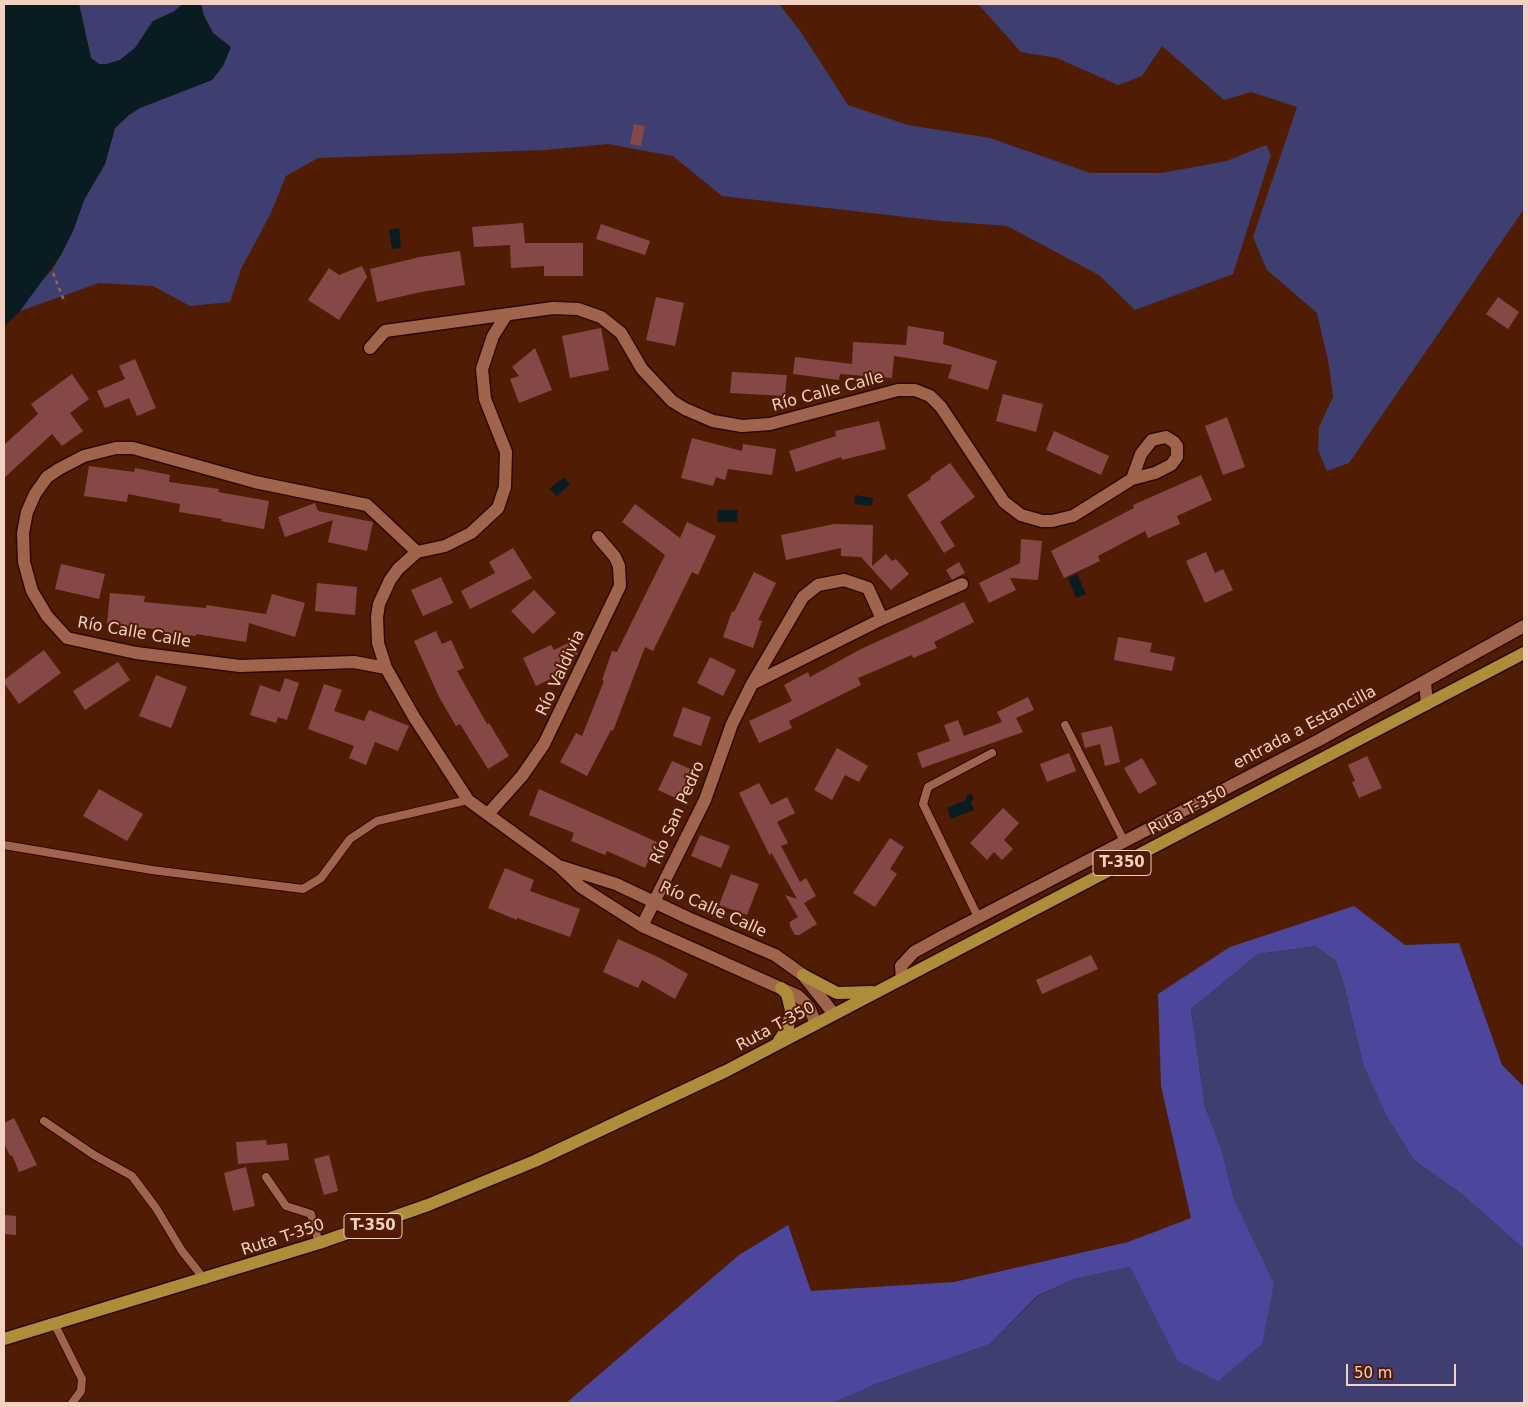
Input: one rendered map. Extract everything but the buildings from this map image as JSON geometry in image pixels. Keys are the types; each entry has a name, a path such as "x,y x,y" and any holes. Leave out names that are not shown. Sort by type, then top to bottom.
{"main road":[{"name":"Ruta T-350","path":"4,1339 205,1280 319,1244 428,1205 535,1161 662,1103 816,1024 1524,652"},
{"path":"803,975 837,993 879,991"},
{"path":"777,1044 788,1027 791,1010 787,994 781,988"}],"street":[{"name":"Río Calle Calle","path":"370,348 385,331 507,314 566,308 584,310 601,317 621,333 642,369 672,401 700,416 727,424 770,424 898,390 923,392 941,407 1004,502 1021,515 1031,519 1052,521 1073,516 1132,479"},
{"name":"Río Calle Calle","path":"507,314 493,336 482,369 486,399 506,452 507,476 502,498 498,508 490,518 471,533 445,546 418,552 402,564 390,580 379,604 377,617 378,643 386,668 414,718 468,800 560,867 581,887 642,926 798,996 804,1002 816,1024"},
{"name":"Río Calle Calle","path":"386,668 354,662 240,666 136,653 67,638 39,604 28,576 23,547 27,512 41,485 59,469 84,456 100,451 133,448 255,482 367,505 418,552"},
{"name":"Río Valdivia","path":"488,814 522,776 544,744 620,586 619,566 615,557 598,537"},
{"name":"Río San Pedro","path":"642,926 705,800 732,724 752,684 803,597 818,585 844,580 868,588 882,619"},
{"path":"752,684 882,619 962,584"},
{"name":"entrada a Estancilla","path":"902,979 901,966 914,952 1319,740 1524,626"},
{"path":"1424,682 1427,704"},
{"name":"Río Calle Calle","path":"560,867 616,884 775,955 803,975 834,1014"}],"lane":[{"path":"1065,725 1124,841"},
{"path":"978,918 923,804 928,787 992,752"},
{"path":"4,845 152,870 303,889 321,878 350,839 377,821 468,800"},
{"path":"44,1121 94,1155 132,1176 156,1208 182,1251 205,1280"},
{"path":"266,1177 286,1206 310,1214 319,1244"},
{"path":"54,1325 82,1379 81,1391 72,1403"}],"path":[{"path":"53,273 65,303"}],"shaded area":[{"path":"79,4 183,4 173,12 153,21 135,48 120,60 99,64 91,58"},
{"path":"201,4 779,4 801,32 848,105 908,125 990,138 1090,173 1161,173 1227,161 1266,145 1271,155 1233,274 1135,310 1099,275 1007,226 941,221 722,196 673,156 608,144 545,150 318,158 286,176 270,215 241,269 230,302 190,306 153,286 99,283 20,311 39,284 53,269 73,231 84,200 105,164 115,128 140,108 212,80 223,66 230,47 213,33 204,16"},
{"path":"978,4 1524,4 1524,209 1349,463 1327,471 1318,450 1319,427 1333,397 1329,365 1317,313 1267,270 1253,237 1297,107 1251,92 1224,100 1162,46 1142,76 1118,85 1057,58 1021,52"},
{"path":"1354,906 1405,945 1459,943 1502,1065 1524,1087 1524,1249 1463,1195 1414,1160 1386,1115 1364,1067 1344,985 1336,961 1315,946 1258,954 1191,1009 1205,1107 1221,1148 1234,1199 1274,1283 1262,1344 1218,1381 1178,1361 1130,1267 1074,1279 1037,1296 990,1344 876,1384 832,1403 566,1403 739,1255 788,1225 811,1291 954,1282 1128,1242 1191,1218 1161,1086 1158,994 1230,947"},
{"path":"1315,946 1336,961 1344,985 1364,1067 1386,1115 1414,1160 1463,1195 1524,1249 1524,1403 832,1403 876,1384 990,1344 1038,1296 1074,1279 1130,1267 1145,1296 1274,1283 1234,1199 1221,1148 1205,1107 1191,1009 1258,954"}],"water":[{"path":"4,4 79,4 91,58 99,64 120,60 135,48 153,21 173,12 183,4 201,4 204,16 213,33 231,47 223,66 212,80 140,108 115,128 105,164 84,200 73,231 61,255 20,311 4,327"},
{"path":"399,228 401,248 392,249 389,230"},
{"path":"564,477 570,484 557,496 549,489"},
{"path":"855,495 873,498 872,506 854,504"},
{"path":"718,510 738,510 737,522 717,522"},
{"path":"1077,574 1086,594 1076,598 1068,578"},
{"path":"971,793 974,799 971,802 974,810 951,819 947,808 966,800 966,796"}]}
